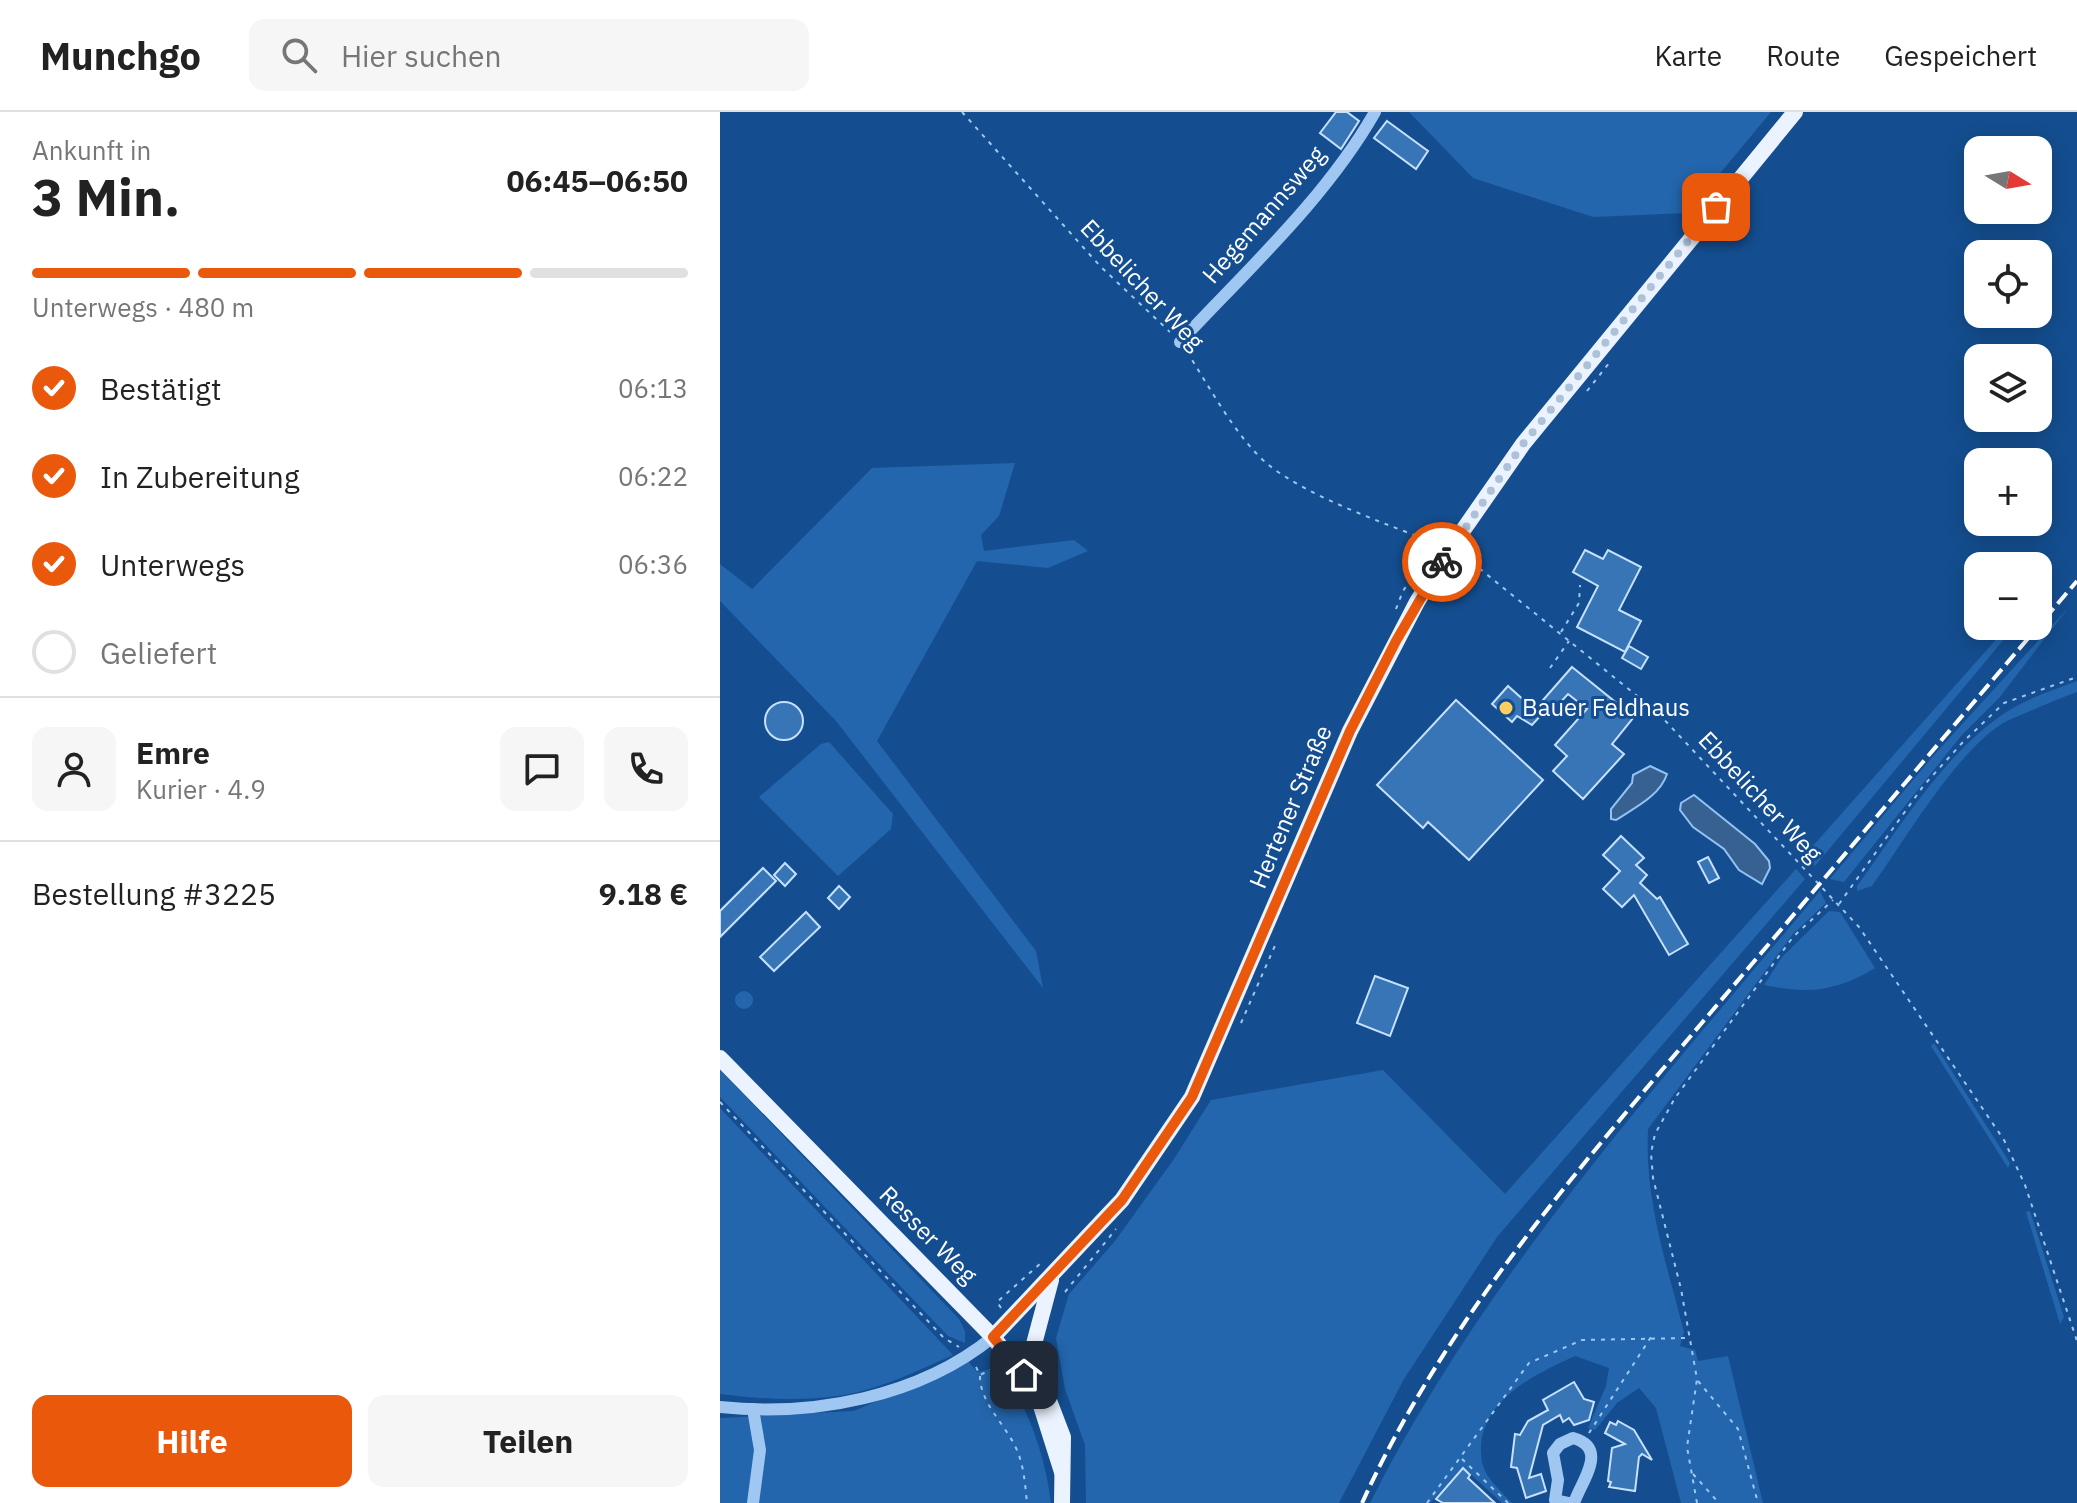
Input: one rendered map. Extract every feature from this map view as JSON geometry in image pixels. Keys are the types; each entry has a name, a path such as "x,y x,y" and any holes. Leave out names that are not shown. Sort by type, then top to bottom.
{"main road":[{"name":"Hertener Straße","path":"993,1337 1122,1200 1192,1097 1350,731 1417,602 1450,549 1523,444 1795,112"},
{"name":"Resser Weg","path":"720,1058 993,1337 1037,1393 1062,1472"},
{"name":"Resser Weg","path":"1052,1274 1034,1344 1040,1377 1063,1437 1062,1503"}],"street":[{"name":"Hegemannsweg","path":"1180,342 1293,219 1362,134 1375,112"},
{"path":"720,1407 753,1409 838,1404 900,1387 968,1357 993,1337"},
{"path":"753,1409 760,1450 753,1503"},
{"path":"1573,1438 1585,1442 1591,1449 1592,1466 1571,1503 1552,1502 1558,1480 1553,1453 1560,1444 1573,1438"}],"path":[{"name":"Ebbelicher Weg","path":"962,112 1100,266 1180,342 1251,447 1269,465 1323,494 1470,560 1657,712 1839,904 1859,927 2004,1140 2025,1185 2077,1341"},
{"path":"1587,391 1614,353"},
{"path":"1560,633 1579,603 1580,585"},
{"path":"1550,668 1569,640"},
{"path":"1839,904 1924,785 1963,742 2004,703 2077,677"},
{"path":"1697,1503 1687,1447 1697,1379 1653,1178 1651,1153 1655,1134 1675,1098 1793,937 1834,899"},
{"path":"1237,1033 1279,935"},
{"path":"720,1102 944,1338 968,1357 980,1375 984,1398 1020,1459 1027,1503"},
{"path":"1060,1299 1117,1229"},
{"path":"1427,1503 1529,1363 1582,1340 1651,1336 1689,1338"},
{"path":"1585,1442 1651,1336"},
{"path":"980,1375 1010,1358"},
{"path":"1697,1379 1738,1429 1758,1503"},
{"path":"1461,1458 1508,1503"},
{"path":"1692,1473 1719,1503"}],"shaded area":[{"path":"1409,112 1771,112 1687,213 1593,217 1473,178"},
{"path":"1015,463 999,516 981,535 984,551 1074,540 1088,551 1048,568 977,561 877,741 1036,951 1043,988 836,721 720,601 720,564 752,589 872,468"},
{"path":"1996,640 2003,640 1815,866 1804,856"},
{"path":"2039,640 2044,640 1999,698 1961,736 1844,882 1830,879 1934,755"},
{"path":"2077,681 2077,692 2009,720 1972,749 1934,795 1872,886 1857,891 1857,886 1922,796 1958,753 1999,717 2037,696"},
{"path":"829,742 893,814 891,829 838,876 759,797 821,744"},
{"path":"1650,766 1667,774 1659,789 1631,811 1616,820 1611,819 1611,809 1632,783 1633,775"},
{"path":"1694,795 1755,844 1769,861 1770,868 1762,884 1739,870 1724,849 1693,827 1680,810 1681,803"},
{"path":"1796,869 1805,879 1497,1237 1404,1379 1339,1503 1086,1503 1085,1445 1065,1389 1056,1338 1069,1294 1115,1241 1174,1159 1211,1100 1383,1070 1505,1194"},
{"path":"1820,891 1826,903 1793,934 1648,1129 1653,1206 1684,1332 1680,1346 1695,1350 1698,1361 1728,1356 1763,1503 1681,1503 1656,1408 1639,1388 1617,1403 1595,1430 1588,1428 1606,1386 1609,1368 1575,1356 1541,1372 1509,1394 1486,1424 1481,1442 1482,1462 1494,1484 1512,1503 1502,1503 1463,1467 1430,1503 1370,1503 1415,1419 1520,1261 1636,1110"},
{"path":"1829,911 1840,912 1875,968 1847,982 1821,989 1794,990 1764,985 1782,957"},
{"path":"744,991 753,1000 744,1009 735,1000"},
{"path":"1934,1043 2010,1163 2008,1168 1931,1046"},
{"path":"720,1070 959,1319 965,1331 965,1343 948,1336 720,1097"},
{"path":"720,1108 953,1355 881,1385 837,1396 778,1399 720,1394"},
{"path":"2030,1211 2064,1317 2060,1324 2026,1212"},
{"path":"968,1361 977,1372 1001,1367 1011,1383 1040,1449 1051,1503 720,1503 720,1418 854,1411"}],"building":[{"path":"1336,112 1347,112 1359,121 1341,149 1320,133"},
{"path":"1387,121 1428,151 1416,169 1374,138"},
{"path":"1585,550 1603,559 1608,550 1641,567 1619,610 1641,621 1625,652 1577,627 1598,586 1573,572"},
{"path":"1629,646 1648,657 1641,669 1622,658"},
{"path":"1572,667 1634,717 1612,744 1624,754 1583,799 1553,771 1567,756 1555,745 1587,709 1568,694 1547,717 1543,713 1532,725 1517,716 1512,722 1492,704 1508,686 1528,704 1531,701 1537,707"},
{"path":"1456,700 1543,780 1469,860 1428,822 1423,828 1377,785"},
{"path":"784,702 798,707 803,721 798,735 784,740 770,735 765,721 770,707"},
{"path":"1621,836 1644,858 1636,865 1647,875 1640,883 1657,899 1660,897 1688,944 1669,955 1634,895 1622,907 1603,889 1620,871 1603,855"},
{"path":"1708,857 1719,878 1709,883 1698,862"},
{"path":"785,863 796,874 785,886 774,875"},
{"path":"763,868 776,881 720,937 720,911"},
{"path":"839,886 850,897 839,909 828,898"},
{"path":"806,912 820,927 774,971 760,957"},
{"path":"1375,976 1408,988 1390,1036 1357,1023"},
{"path":"1574,1382 1584,1399 1594,1402 1589,1420 1574,1425 1569,1418 1563,1422 1560,1415 1543,1425 1529,1478 1541,1474 1546,1491 1526,1498 1517,1468 1511,1467 1515,1434 1520,1435 1528,1421 1548,1410 1543,1400"},
{"path":"1618,1421 1634,1430 1652,1460 1642,1454 1639,1457 1635,1491 1609,1487 1612,1448 1625,1444 1605,1433 1610,1422 1616,1425"},
{"path":"1463,1468 1470,1475 1468,1478 1495,1503 1443,1503 1436,1499"}],"railway":[{"path":"1362,1503 1395,1436 1433,1372 1517,1249 1658,1075 2077,581"}],"way so far":[{"path":"1442,562 1523,444 1716,207"}],"place":[{"name":"Bauer Feldhaus","path":"1506,708"}],"route":[{"path":"1024,1375 993,1337 1122,1200 1192,1097 1350,731 1417,602 1442,562"}]}
